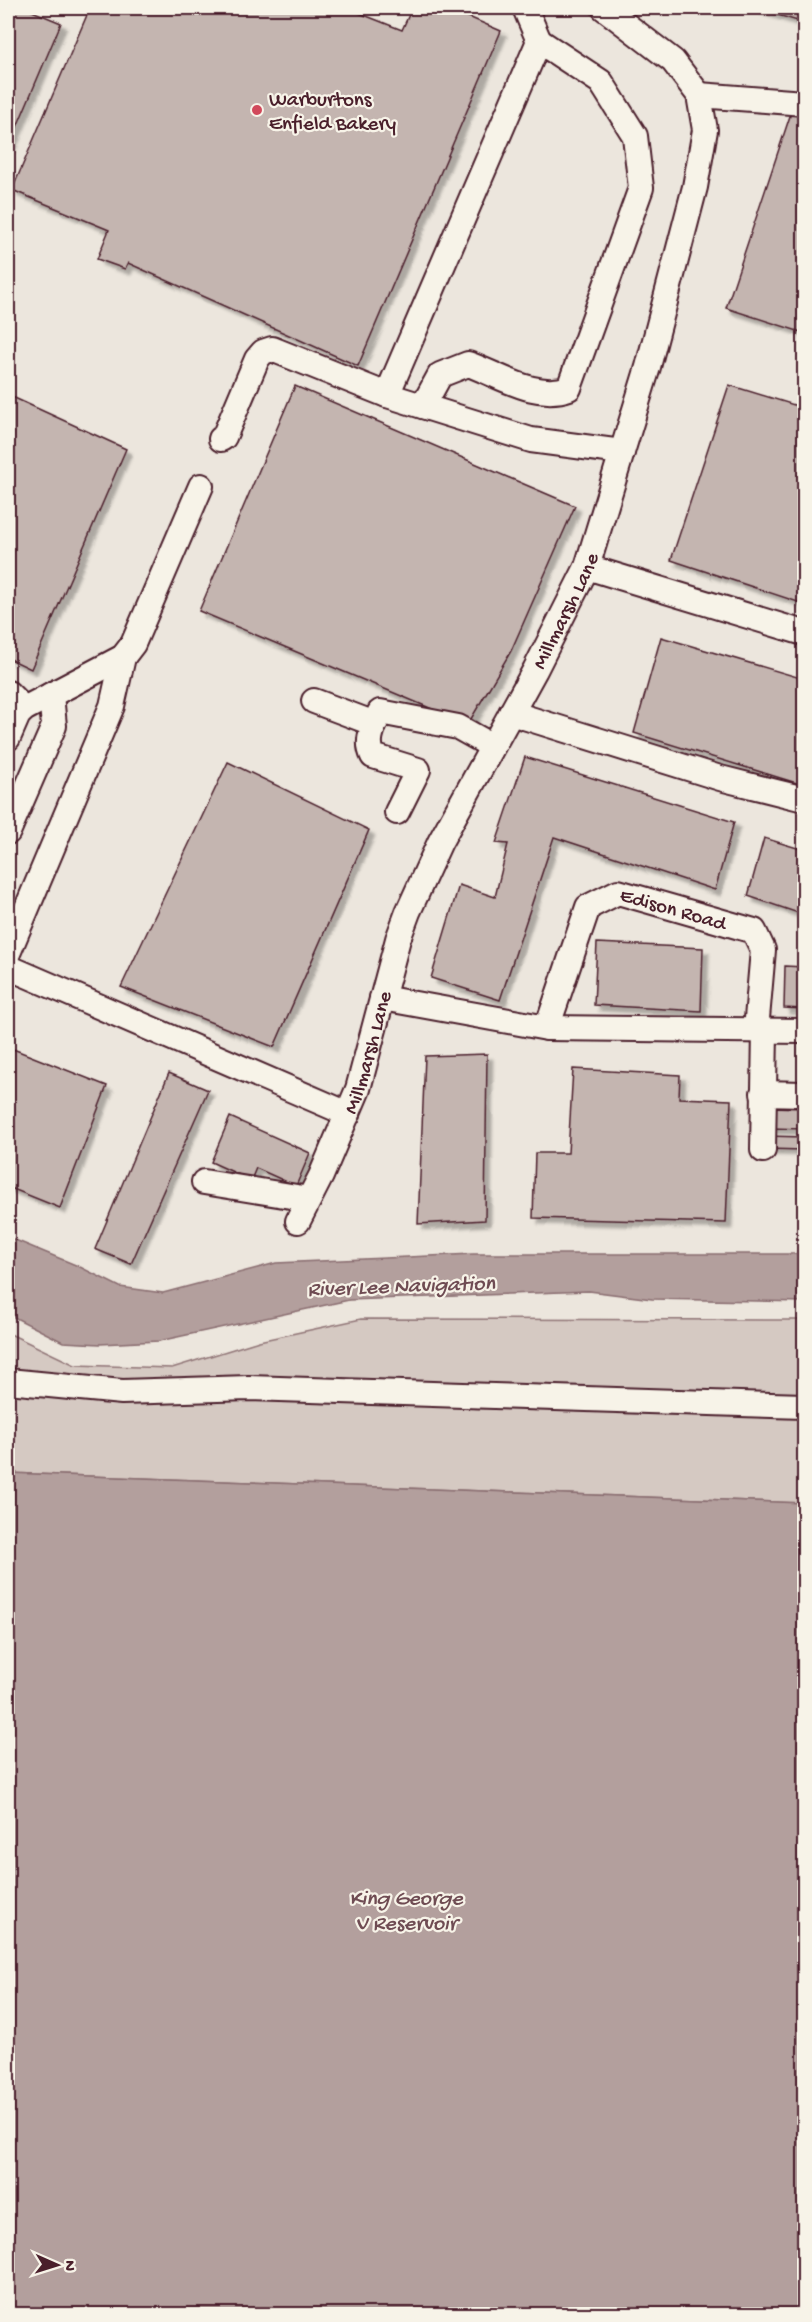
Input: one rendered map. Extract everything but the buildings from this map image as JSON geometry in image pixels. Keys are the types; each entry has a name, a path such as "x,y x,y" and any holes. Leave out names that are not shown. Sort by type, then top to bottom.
{"street":[{"path":"423,406 440,375 468,364 534,391 554,393 569,388 641,188 635,136 601,82 539,41 525,8"},
{"name":"Millmarsh Lane","path":"298,1221 348,1114 369,1056 382,998 408,912 440,843 579,589 648,367 695,187 705,130 699,95 673,61 604,8"},
{"path":"387,395 539,41"},
{"path":"699,95 804,103"},
{"path":"221,439 224,437 257,359 262,352 272,349 387,395 531,440 622,452"},
{"path":"8,737 16,701 51,695 123,657 133,644 201,486"},
{"path":"587,567 804,633"},
{"path":"8,953 112,705 123,657"},
{"path":"8,832 54,726 51,695"},
{"path":"314,701 375,724"},
{"path":"397,812 417,770 373,756 369,749 370,735 380,712 458,727 492,746"},
{"path":"511,713 720,778 804,799"},
{"name":"Edison Road","path":"547,1028 588,907 618,892 754,931 763,950 761,1030 763,1150"},
{"path":"8,967 348,1114"},
{"path":"382,998 547,1028 804,1031"},
{"path":"763,1093 804,1094"},
{"path":"204,1182 309,1199"},
{"path":"8,1381 122,1392 249,1388 804,1406"}],"shaded area":[{"path":"361,1319 804,1320 804,1503 8,1473 8,1333 75,1365 172,1368 259,1341"}],"water":[{"name":"River Lee Navigation","path":"8,1237 78,1266 120,1287 163,1293 276,1263 473,1254 804,1254 804,1302 652,1299 589,1291 349,1300 159,1341 100,1344 63,1342 8,1314"},
{"name":"King George V Reservoir","path":"8,1473 804,1503 804,2314 8,2314"}],"place":[{"name":"Warburtons Enfield Bakery","path":"257,110"}]}
